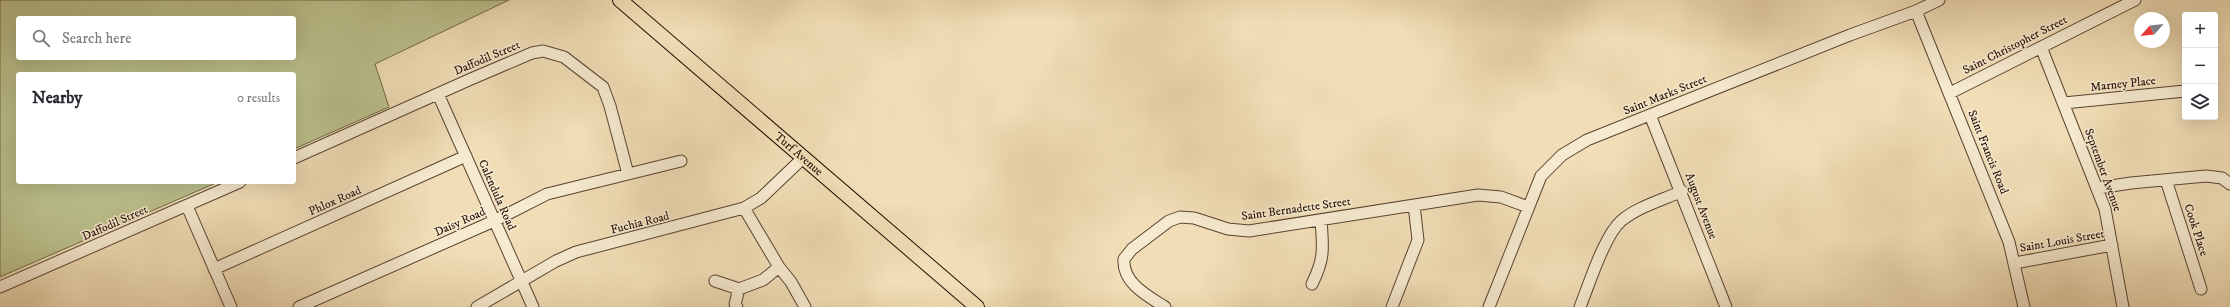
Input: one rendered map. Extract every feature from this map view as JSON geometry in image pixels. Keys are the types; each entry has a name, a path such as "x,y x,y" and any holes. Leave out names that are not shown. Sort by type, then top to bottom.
{"main road":[{"name":"Turf Avenue","path":"620,0 977,307"}],"street":[{"name":"Saint Marks Street","path":"1492,306 1528,207 1542,176 1562,155 1588,140 1850,35 1916,11 1939,0"},
{"name":"Saint Christopher Street","path":"1950,93 2135,0"},
{"name":"Saint Francis Road","path":"1916,11 1989,188 2016,263 2024,307"},
{"name":"September Avenue","path":"2041,47 2098,188 2105,209 2123,307"},
{"name":"Daffodil Street","path":"296,157 532,53 543,51 559,54 594,78 603,87 610,106 628,174"},
{"name":"Marney Place","path":"2064,103 2182,91"},
{"name":"Calendula Road","path":"438,94 533,307"},
{"name":"August Avenue","path":"1650,115 1682,191 1726,307"},
{"name":"Phlox Road","path":"214,269 466,156"},
{"name":"Fuchia Road","path":"477,307 556,261 576,252 744,208 761,198 804,157"},
{"name":"Daisy Road","path":"299,307 494,221 547,194 681,161"},
{"path":"2098,188 2206,176 2227,179"},
{"name":"Cook Place","path":"2166,180 2201,289"},
{"name":"Daffodil Street","path":"0,287 236,184"},
{"path":"1580,307 1610,236 1618,224 1628,216 1682,191"},
{"name":"Saint Bernadette Street","path":"1165,307 1137,287 1127,274 1124,264 1127,254 1169,221 1189,216 1228,229 1249,231 1414,205 1490,195 1501,197 1528,207"},
{"path":"1392,307 1418,240 1414,205"},
{"path":"187,206 231,307"},
{"path":"744,208 805,307"},
{"path":"1312,284 1320,267 1323,255 1321,220"},
{"name":"Saint Louis Street","path":"2016,263 2112,245"},
{"path":"715,281 738,289 763,280 779,267"},
{"path":"737,307 735,304 738,289"}],"green space":[{"path":"0,0 509,0 375,64 389,107 296,148 296,72 16,72 16,184 213,184 0,277"}]}
